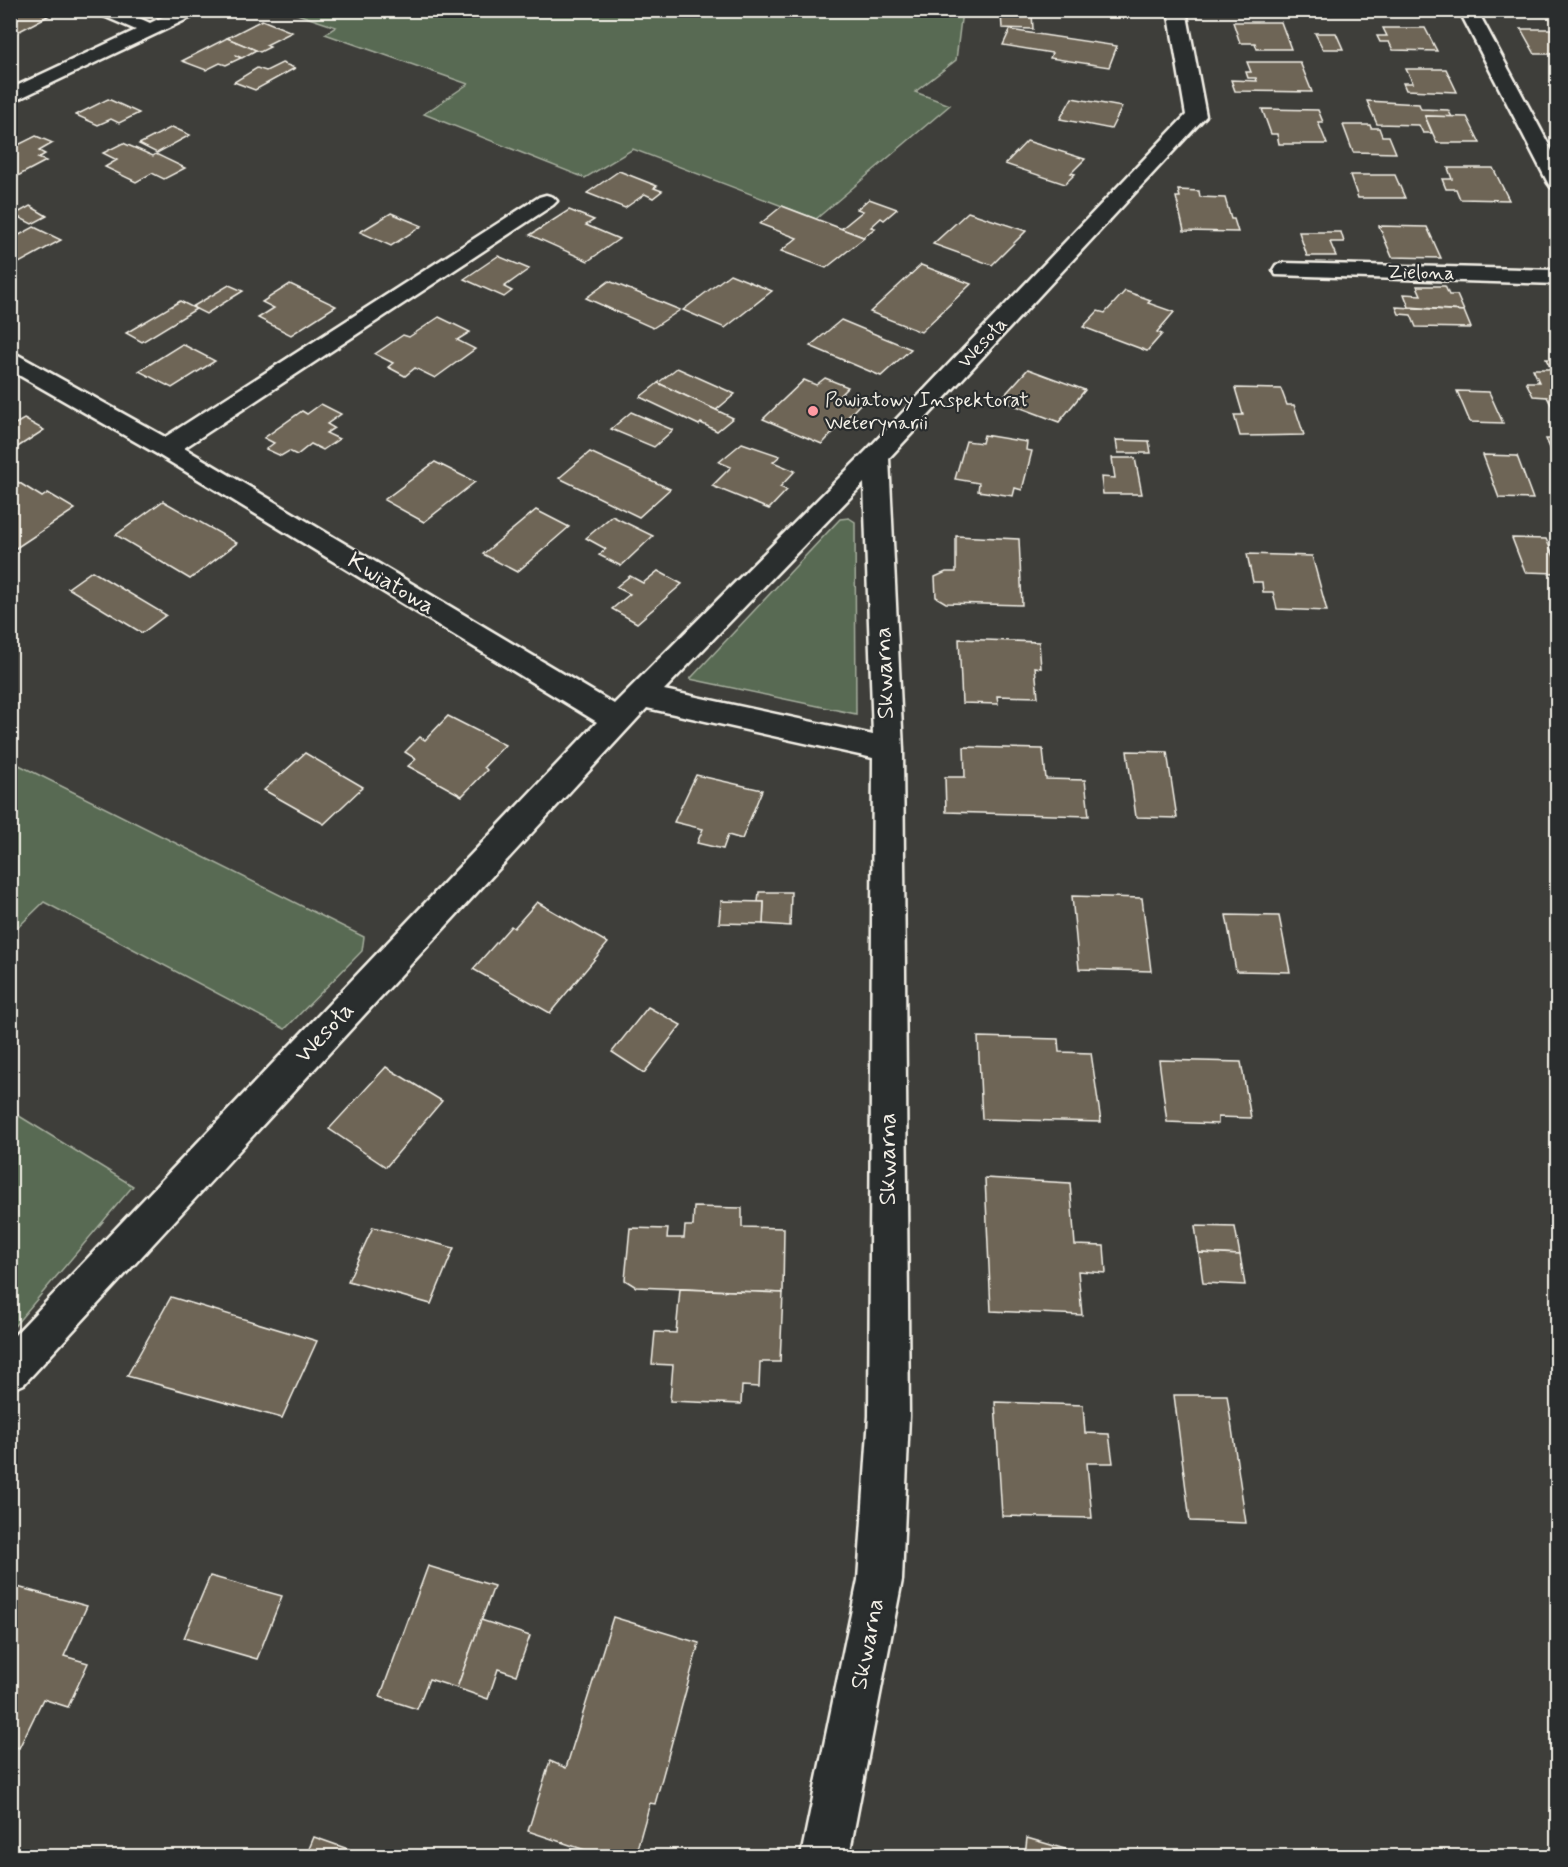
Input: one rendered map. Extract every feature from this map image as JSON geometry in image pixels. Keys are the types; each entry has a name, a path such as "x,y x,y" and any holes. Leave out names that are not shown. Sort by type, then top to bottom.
{"street":[{"path":"105,10 151,30"},
{"path":"10,97 192,10"},
{"name":"Wesoła","path":"10,1370 617,720 876,456 1197,116 1176,10"},
{"path":"1468,10 1557,183"},
{"path":"166,448 546,201"},
{"name":"Zielona","path":"1284,270 1557,277"},
{"name":"Kwiatowa","path":"10,360 166,448 617,720"},
{"name":"Skwarna","path":"825,1857 880,1580 889,1416 888,750 876,456"},
{"path":"641,696 888,750"}],"green space":[{"path":"288,11 962,11 956,60 915,92 950,105 816,219 633,149 585,178 424,114 468,84 325,34 336,27"},
{"path":"849,518 855,522 856,714 690,679 840,519"},
{"path":"11,761 364,937 362,951 285,1029 44,902 11,934"},
{"path":"11,1111 133,1186 11,1330"}],"building":[{"path":"32,10 48,16 14,34 10,33 10,11"},
{"path":"1051,10 1107,10 1108,16 1051,14"},
{"path":"1001,13 1032,14 1033,29 1002,28"},
{"path":"262,20 292,32 266,45 270,47 260,52 227,38"},
{"path":"1233,22 1281,22 1291,49 1257,49 1255,43 1240,43"},
{"path":"1383,28 1425,28 1437,51 1393,50 1389,42 1380,42 1377,36 1387,36"},
{"path":"1521,29 1558,29 1558,54 1535,54"},
{"path":"1010,30 1117,46 1109,67 1050,58 1052,53 1003,45"},
{"path":"1315,33 1336,33 1343,49 1323,49"},
{"path":"227,38 256,50 242,58 235,55 241,58 226,65 220,63 206,70 182,61"},
{"path":"1247,62 1300,62 1312,92 1235,91 1231,80 1257,81 1256,78 1248,78 1246,72 1251,72"},
{"path":"282,63 295,68 255,90 234,82 257,68 266,71"},
{"path":"1406,69 1446,69 1457,92 1406,90 1403,83 1413,83"},
{"path":"1072,98 1122,107 1111,129 1060,119"},
{"path":"108,99 139,113 119,123 111,119 98,125 76,115"},
{"path":"1367,101 1419,104 1421,109 1448,110 1452,117 1425,116 1432,133 1423,133 1419,125 1377,124"},
{"path":"1262,109 1318,110 1323,122 1318,122 1327,144 1279,144 1277,134 1271,134"},
{"path":"1425,116 1467,117 1480,143 1437,143"},
{"path":"1343,125 1370,125 1371,128 1379,128 1382,136 1389,136 1396,153 1353,152"},
{"path":"172,127 190,135 157,153 139,144"},
{"path":"36,136 53,143 39,151 45,154 38,158 46,161 10,180 10,149"},
{"path":"1027,141 1085,159 1071,173 1075,174 1065,184 1005,164"},
{"path":"123,143 153,156 156,154 185,168 164,179 152,173 136,182 105,167 117,160 103,153"},
{"path":"1448,168 1493,168 1509,200 1460,199 1456,189 1446,189 1442,179 1452,179"},
{"path":"619,171 657,186 654,188 662,191 653,198 645,194 625,208 587,193"},
{"path":"1350,175 1395,175 1405,198 1358,198"},
{"path":"1178,190 1199,191 1200,197 1225,198 1231,219 1234,219 1238,232 1184,231 1176,197 1180,197"},
{"path":"869,199 897,209 884,220 881,218 871,227 875,228 863,237 841,229 863,211 857,209"},
{"path":"30,206 47,216 32,224 14,215"},
{"path":"782,206 864,238 826,268 781,251 797,238 760,224"},
{"path":"569,210 594,220 586,225 619,239 588,261 530,235"},
{"path":"968,212 1026,231 992,265 933,244"},
{"path":"391,213 422,226 391,246 360,232"},
{"path":"1379,226 1427,227 1441,258 1392,257"},
{"path":"34,227 61,240 19,263 10,259 10,240"},
{"path":"1299,232 1341,232 1344,242 1330,242 1336,256 1307,256"},
{"path":"498,256 529,269 504,287 512,291 504,297 464,279"},
{"path":"921,265 971,284 921,332 870,312"},
{"path":"730,274 772,291 725,328 683,310"},
{"path":"609,281 680,310 653,328 586,298"},
{"path":"290,284 336,306 291,335 258,318 274,308 262,302"},
{"path":"229,285 243,291 206,314 192,307"},
{"path":"1417,286 1445,286 1449,295 1457,295 1464,311 1409,307 1404,294 1421,295"},
{"path":"1125,291 1151,300 1148,303 1174,312 1157,332 1162,334 1147,351 1083,327 1098,311 1105,313"},
{"path":"180,301 196,309 142,342 126,333"},
{"path":"1396,307 1464,311 1471,328 1416,327 1411,315 1399,314"},
{"path":"439,317 470,332 457,340 475,349 435,378 415,368 405,376 388,367 393,363 375,354 403,335 409,337"},
{"path":"841,320 911,349 881,376 810,346"},
{"path":"182,344 215,361 172,388 139,371"},
{"path":"1546,359 1558,359 1558,410 1554,410 1547,397 1533,396 1526,382 1539,382 1533,369 1551,369"},
{"path":"677,368 735,394 716,410 658,383"},
{"path":"1028,369 1085,390 1059,422 1000,400"},
{"name":"Powiatowy Inspektorat Weterynarii","path":"825,378 848,387 840,395 861,403 822,444 763,419 804,380 816,385"},
{"path":"658,383 733,418 717,431 640,397"},
{"path":"1235,388 1281,389 1287,405 1294,405 1304,435 1240,436 1234,415 1243,415"},
{"path":"1457,391 1489,392 1503,423 1470,422"},
{"path":"321,404 341,414 327,424 334,428 326,433 339,439 323,450 311,444 297,455 289,451 281,456 266,449 274,443 264,438 302,411 307,414"},
{"path":"631,412 673,430 654,447 611,429"},
{"path":"24,419 44,430 10,452 10,427"},
{"path":"984,435 1027,442 1026,450 1032,451 1022,490 1015,488 1013,496 978,491 979,483 955,479 966,441 982,443"},
{"path":"1546,439 1558,439 1558,466"},
{"path":"1116,440 1149,441 1151,453 1118,453"},
{"path":"742,443 780,456 773,462 795,471 780,487 787,490 769,509 712,486 731,467 719,462"},
{"path":"590,452 670,489 639,517 559,478"},
{"path":"1483,455 1517,456 1533,499 1499,498"},
{"path":"1112,458 1135,458 1142,494 1103,494 1101,477 1115,478"},
{"path":"435,462 475,482 424,522 384,500"},
{"path":"18,482 42,497 48,493 75,509 10,552 10,487"},
{"path":"163,501 237,543 190,579 116,535"},
{"path":"536,510 569,527 517,572 483,554"},
{"path":"612,516 653,536 621,566 599,555 606,549 586,538"},
{"path":"956,536 1019,539 1022,605 946,603 936,597 935,577 946,572 956,572"},
{"path":"1512,538 1546,539 1558,565 1558,573 1525,572"},
{"path":"1247,554 1312,556 1327,611 1277,609 1273,592 1263,592 1262,582 1253,582"},
{"path":"92,571 166,615 142,633 68,588"},
{"path":"658,571 682,584 637,623 612,609 630,594 616,587 630,576 643,583"},
{"path":"959,639 1039,642 1041,668 1035,667 1038,697 997,696 998,704 962,703"},
{"path":"448,716 505,745 484,767 487,770 462,796 408,766 416,759 405,752 420,737 425,740"},
{"path":"964,747 1043,749 1046,779 1085,780 1089,816 946,812 945,777 965,777"},
{"path":"1127,751 1167,752 1177,818 1136,817"},
{"path":"305,753 363,787 324,824 264,790"},
{"path":"696,775 762,790 742,839 728,835 723,849 697,843 703,829 674,822"},
{"path":"759,892 791,892 790,926 763,924 764,902 758,902"},
{"path":"1072,896 1142,898 1151,971 1079,969"},
{"path":"721,901 764,902 763,924 719,923"},
{"path":"537,902 608,943 550,1013 473,969 511,926 514,928"},
{"path":"1226,915 1279,916 1290,972 1236,971"},
{"path":"648,1007 681,1025 644,1073 612,1052"},
{"path":"978,1037 1058,1039 1059,1052 1091,1053 1101,1122 982,1119"},
{"path":"1159,1060 1241,1062 1251,1118 1218,1117 1218,1124 1167,1122"},
{"path":"386,1067 442,1101 386,1167 329,1129"},
{"path":"985,1178 1070,1183 1075,1245 1104,1246 1106,1273 1078,1271 1082,1315 991,1311"},
{"path":"694,1207 742,1208 742,1227 784,1228 783,1293 636,1287 625,1280 630,1228 668,1229 667,1238 684,1238 685,1226 693,1226"},
{"path":"1195,1226 1235,1227 1240,1255 1199,1253"},
{"path":"373,1227 454,1248 431,1304 348,1281"},
{"path":"1199,1253 1240,1255 1245,1285 1203,1283"},
{"path":"680,1289 783,1293 780,1362 760,1362 759,1387 742,1386 741,1404 670,1401 673,1365 652,1364 655,1332 676,1333"},
{"path":"171,1297 317,1341 282,1418 127,1376"},
{"path":"1174,1395 1227,1395 1246,1523 1190,1521"},
{"path":"995,1402 1083,1405 1085,1433 1109,1434 1113,1463 1087,1463 1092,1518 1002,1516"},
{"path":"428,1566 494,1586 457,1688 429,1679 417,1709 380,1697"},
{"path":"210,1576 282,1596 257,1659 184,1638"},
{"path":"10,1585 87,1606 64,1656 88,1663 68,1707 43,1699 19,1748 10,1745"},
{"path":"613,1617 699,1643 655,1804 650,1803 635,1856 603,1856 528,1831 550,1761 566,1768"},
{"path":"481,1620 530,1636 516,1675 498,1669 488,1699 457,1688"},
{"path":"314,1837 368,1856 306,1856"},
{"path":"1027,1838 1089,1856 1025,1856"}],"place":[{"name":"Powiatowy Inspektorat Weterynarii","path":"813,411"}]}
